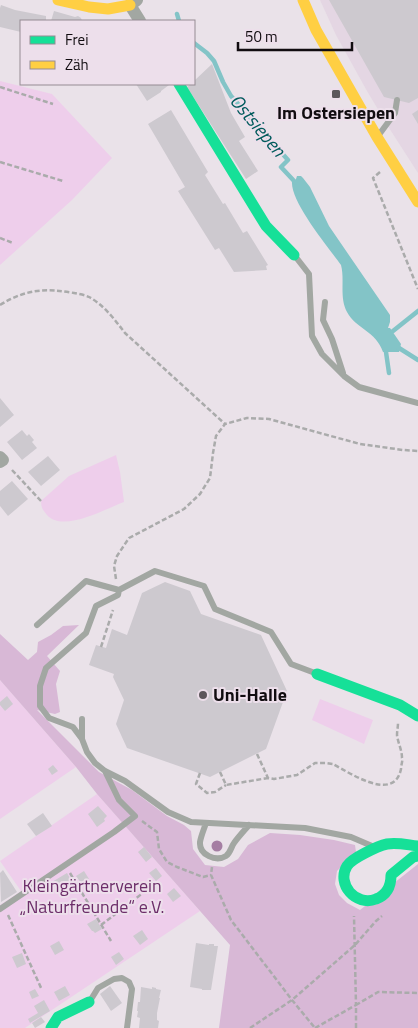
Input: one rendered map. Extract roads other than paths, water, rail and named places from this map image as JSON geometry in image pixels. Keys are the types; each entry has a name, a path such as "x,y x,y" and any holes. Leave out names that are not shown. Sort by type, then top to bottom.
{"street":[{"path":"58,0 88,7 108,9 133,2 140,20"},
{"path":"303,0 316,30 377,137 418,202"},
{"path":"180,85 266,226 294,255"},
{"path":"317,674 400,704 418,716"},
{"path":"404,845 418,835"},
{"path":"418,846 387,844 355,857 346,869 344,876 345,884 353,896 359,900 367,902 375,900 382,897 388,891 392,874 413,857 418,856"},
{"path":"51,1028 58,1017 89,1002"}],"lane":[{"path":"377,137 395,113 397,100"},
{"path":"294,255 309,274 312,336 322,354 344,376 359,387 418,403"},
{"path":"325,302 323,320 332,339 344,376"},
{"path":"317,674 290,664 271,632 214,610 204,586 155,571 120,590 118,595 96,606 86,633 46,668 40,686 40,706 50,718 73,727 82,739 87,752 95,763 105,771 125,781 168,812 191,822 304,828 351,837 378,848"},
{"path":"37,625 86,581 120,590"},
{"path":"82,719 82,739"},
{"path":"2,908 114,832 134,816 119,800 105,771"},
{"path":"206,823 200,844 204,853 212,858 219,858 228,854 232,850 233,844 250,824"},
{"path":"89,1002 98,988 114,979 122,978 129,982 132,989 127,1028"}],"water":[{"path":"297,176 301,176 310,187 329,226 390,315 388,328 390,328 401,344 399,352 383,352 376,339 355,322 347,312 343,300 341,265 297,201 292,181 295,182"}],"waterway":[{"name":"Ostsiepen","path":"177,14 179,20"},
{"name":"Ostsiepen","path":"195,44 214,61 231,96 288,160 281,167 295,182"},
{"path":"393,331 418,311"},
{"name":"Ostsiepen","path":"399,348 418,360"},
{"path":"386,352 389,373"}],"place":[{"name":"Im Ostersiepen","path":"336,94"},
{"name":"Uni-Halle","path":"203,695"}],"park label":[{"name":"Kleingärtnerverein „Naturfreunde“ e.V.","path":"92,896"}]}
